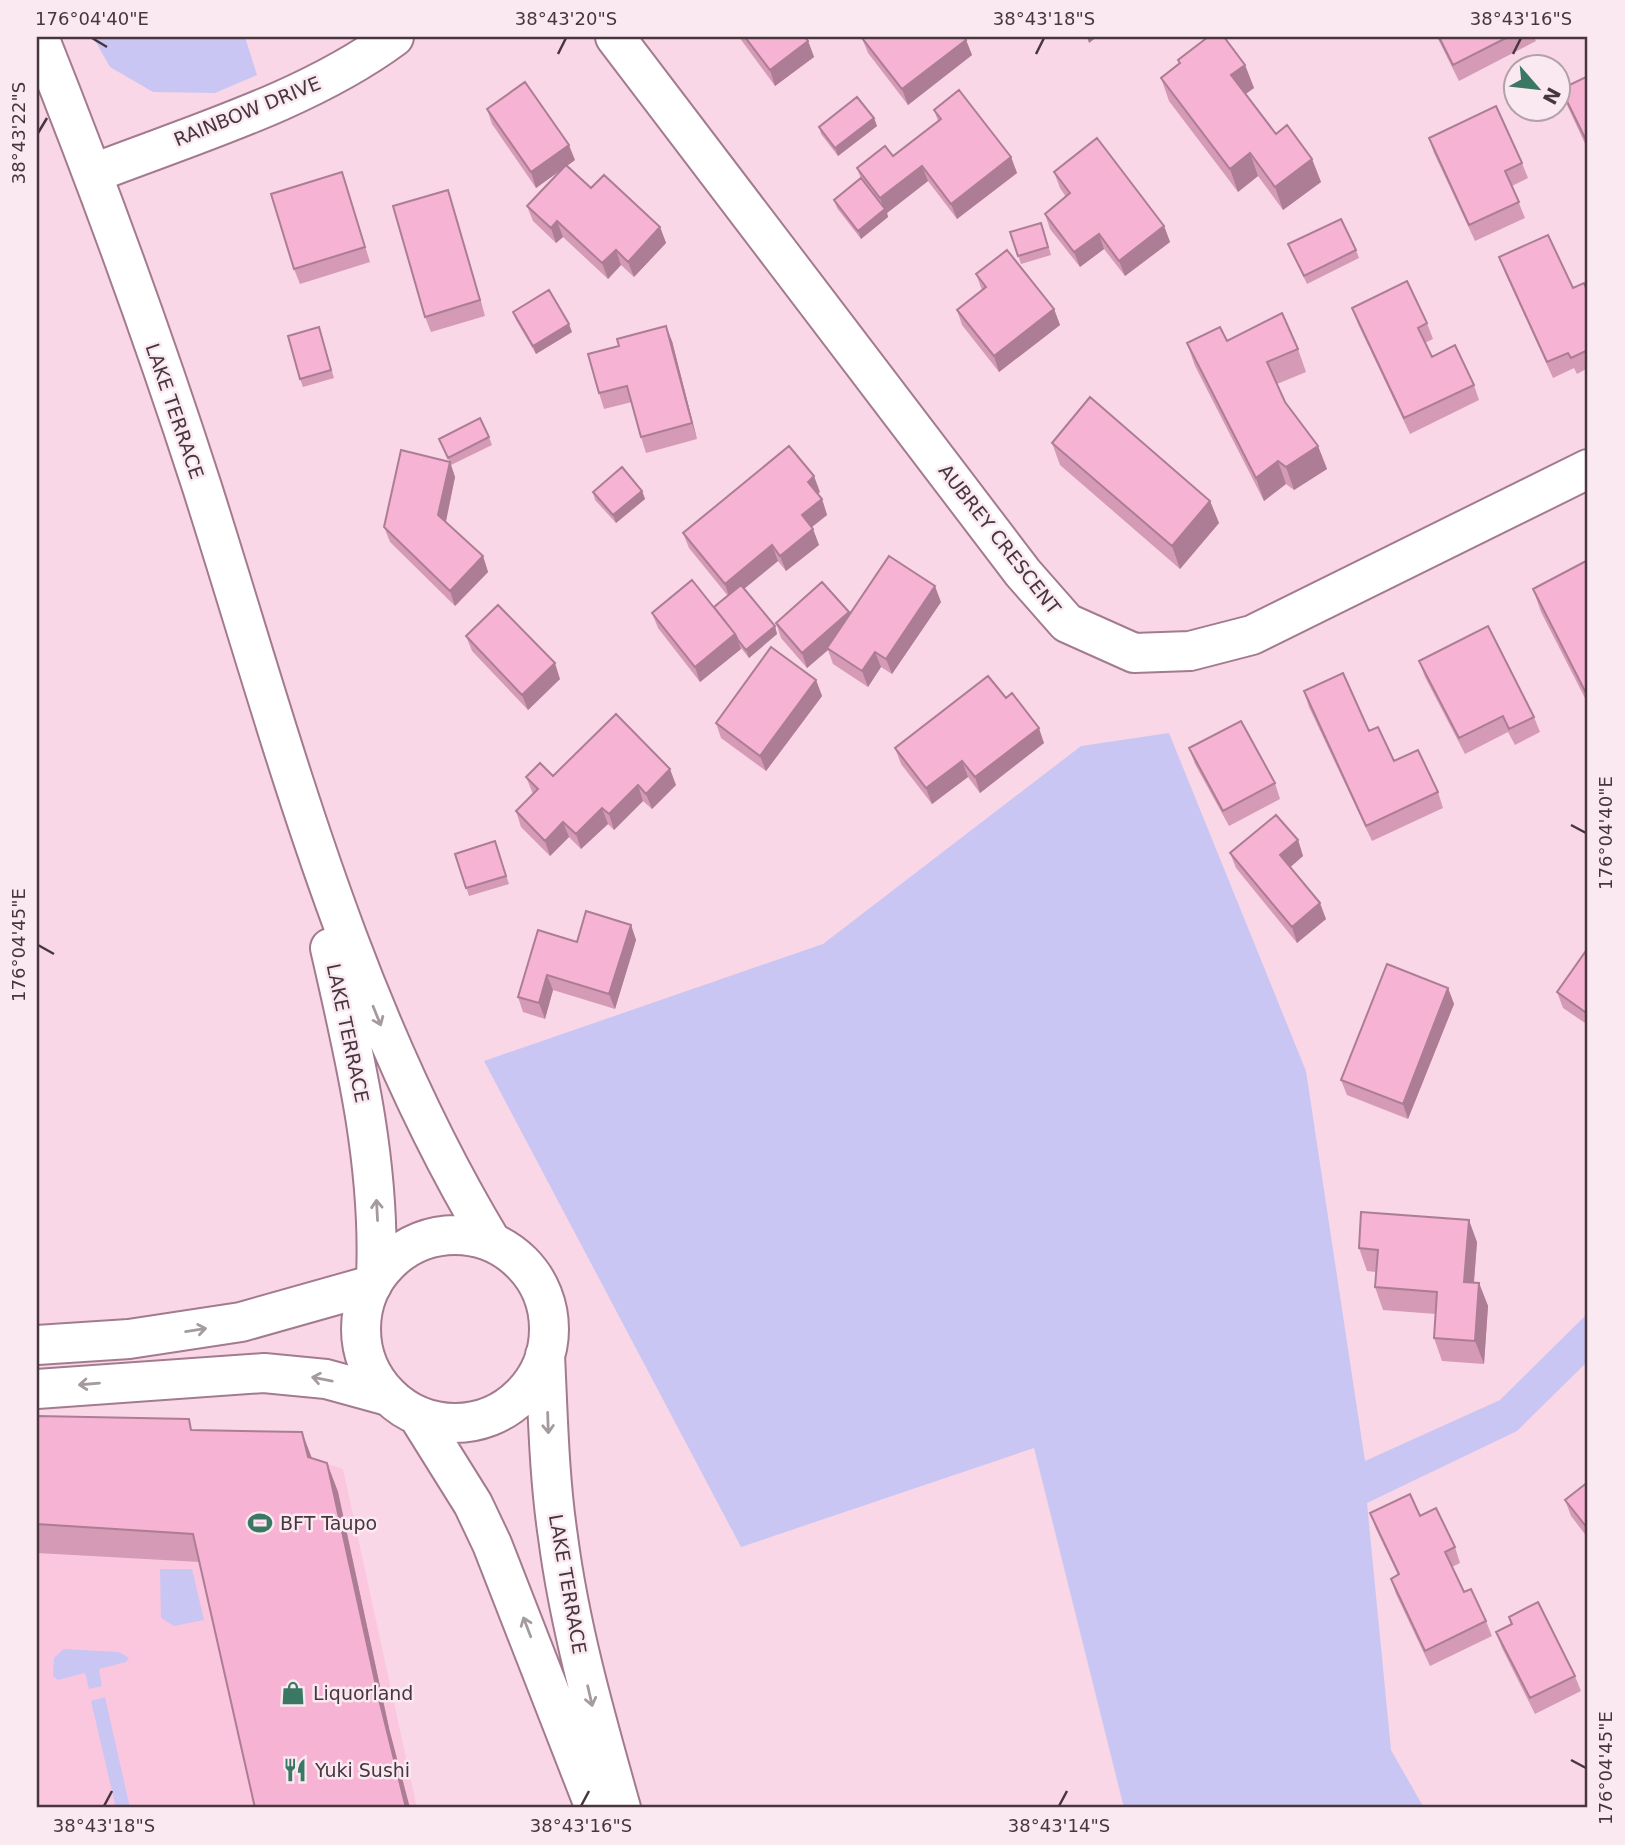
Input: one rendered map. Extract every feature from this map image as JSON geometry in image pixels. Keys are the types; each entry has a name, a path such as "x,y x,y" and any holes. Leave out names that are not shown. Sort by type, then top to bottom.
{"main road":[{"name":"LAKE TERRACE","path":"38,37 94,173 201,485 296,792 396,1060 445,1163 491,1241"},
{"name":"RAINBOW DRIVE","path":"94,173 310,87 357,64 394,37"},
{"name":"AUBREY CRESCENT","path":"615,37 1023,573 1067,623 1134,653 1190,651 1252,635 1588,469"},
{"name":"LAKE TERRACE","path":"296,792 346,1018 370,1143 378,1235 374,1282"},
{"path":"37,1389 264,1373 326,1379 403,1406 446,1423 487,1418 525,1392 545,1355 549,1324 544,1296 530,1271 517,1257 491,1241 462,1234 418,1241 397,1255 374,1282 362,1310 360,1342 368,1368 403,1406 473,1504 497,1554 594,1808"},
{"path":"37,1345 129,1339 227,1325 374,1282"},
{"name":"LAKE TERRACE","path":"545,1355 550,1467 558,1537 593,1709 621,1808"}],"shaded area":[{"path":"93,37 245,37 257,75 215,93 153,92 110,67"},
{"path":"1169,733 1306,1071 1365,1461 1500,1400 1588,1313 1588,1361 1517,1431 1367,1503 1391,1750 1424,1808 1124,1808 1034,1448 741,1547 484,1061 823,944 1081,746"},
{"path":"244,1437 343,1469 417,1808 37,1808 37,1441"},
{"path":"160,1569 192,1569 204,1620 174,1626 161,1618"},
{"path":"64,1649 119,1652 129,1658 126,1662 99,1669 102,1686 89,1689 85,1673 58,1680 53,1676 54,1658"},
{"path":"105,1697 130,1808 116,1808 91,1701"}],"building":[{"path":"745,37 805,37 808,41 770,70"},
{"path":"964,37 966,40 902,89 862,38"},
{"path":"1208,37 1224,37 1245,65 1231,75 1276,134 1287,125 1312,159 1275,187 1250,153 1230,169 1161,78 1180,63 1178,60"},
{"path":"1439,37 1508,37 1453,65"},
{"path":"1588,76 1586,140 1572,111 1572,84"},
{"path":"525,82 569,145 531,172 487,109"},
{"path":"959,90 1011,157 951,204 922,166 880,198 857,168 885,146 893,156 941,119 934,110"},
{"path":"857,97 874,118 835,148 819,127"},
{"path":"1496,106 1522,163 1505,171 1519,202 1469,225 1429,138"},
{"path":"1097,138 1164,226 1119,261 1099,234 1074,252 1045,214 1070,193 1054,172"},
{"path":"566,165 591,188 604,175 660,227 628,262 616,250 602,263 557,221 551,228 527,206"},
{"path":"342,172 365,247 294,269 271,194"},
{"path":"861,178 885,209 858,231 834,200"},
{"path":"448,190 480,300 425,317 393,206"},
{"path":"1341,219 1356,250 1304,276 1288,244"},
{"path":"1041,223 1048,247 1018,256 1010,232"},
{"path":"1548,235 1573,288 1584,283 1588,293 1588,350 1571,358 1568,353 1547,362 1499,257"},
{"path":"1007,250 1054,309 994,356 957,310 986,287 976,274"},
{"path":"1407,281 1427,323 1418,328 1432,357 1455,345 1474,385 1404,418 1352,308"},
{"path":"549,290 569,324 533,346 513,312"},
{"path":"1282,313 1298,349 1267,362 1285,402 1318,446 1286,467 1278,461 1256,478 1187,343 1220,327 1227,341"},
{"path":"666,326 692,423 641,437 627,386 599,393 588,354 619,346 617,339"},
{"path":"319,327 331,370 300,379 288,336"},
{"path":"1090,397 1210,501 1172,546 1052,443"},
{"path":"480,418 489,437 448,458 439,439"},
{"path":"789,446 814,476 808,482 822,499 802,515 813,529 780,556 772,545 725,584 683,533"},
{"path":"401,450 450,462 438,515 483,556 450,591 384,527"},
{"path":"622,467 642,491 613,515 593,492"},
{"path":"889,556 935,586 886,659 875,652 862,671 827,648"},
{"path":"1588,560 1588,697 1533,589"},
{"path":"692,580 735,634 695,667 652,613"},
{"path":"822,582 849,612 802,653 776,623"},
{"path":"741,585 775,626 746,650 714,607"},
{"path":"498,605 555,663 522,695 466,636"},
{"path":"1488,626 1534,717 1509,729 1503,716 1459,738 1419,661"},
{"path":"771,647 816,680 760,756 716,723"},
{"path":"1343,673 1369,731 1378,727 1394,761 1418,750 1438,792 1366,826 1304,691"},
{"path":"988,676 1006,698 1012,693 1039,728 975,777 962,761 926,788 895,748"},
{"path":"616,714 670,769 646,794 638,785 609,814 602,808 576,834 563,822 545,841 516,811 538,789 526,777 540,763 553,776"},
{"path":"1241,721 1275,783 1223,811 1189,748"},
{"path":"1276,815 1298,840 1280,855 1320,903 1292,927 1230,853"},
{"path":"495,841 506,876 466,888 455,854"},
{"path":"586,911 631,925 609,994 547,975 539,1003 518,997 538,930 577,942"},
{"path":"1588,948 1588,1014 1557,992"},
{"path":"1387,964 1448,988 1403,1104 1341,1080"},
{"path":"1361,1212 1469,1220 1464,1282 1479,1283 1475,1341 1434,1338 1437,1292 1375,1287 1378,1250 1359,1248"},
{"path":"37,1416 189,1419 191,1430 302,1432 308,1457 327,1463 406,1808 255,1808 193,1534 37,1524"},
{"path":"1588,1482 1588,1529 1565,1500"},
{"path":"1410,1494 1420,1516 1436,1508 1455,1547 1445,1552 1464,1592 1471,1589 1486,1621 1425,1651 1391,1579 1399,1574 1370,1513"},
{"path":"1538,1602 1575,1676 1530,1698 1496,1632 1512,1624 1509,1617"}],"place":[{"name":"BFT Taupo","path":"260,1523"},
{"name":"Liquorland","path":"293,1693"},
{"name":"Yuki Sushi","path":"295,1770"}]}
